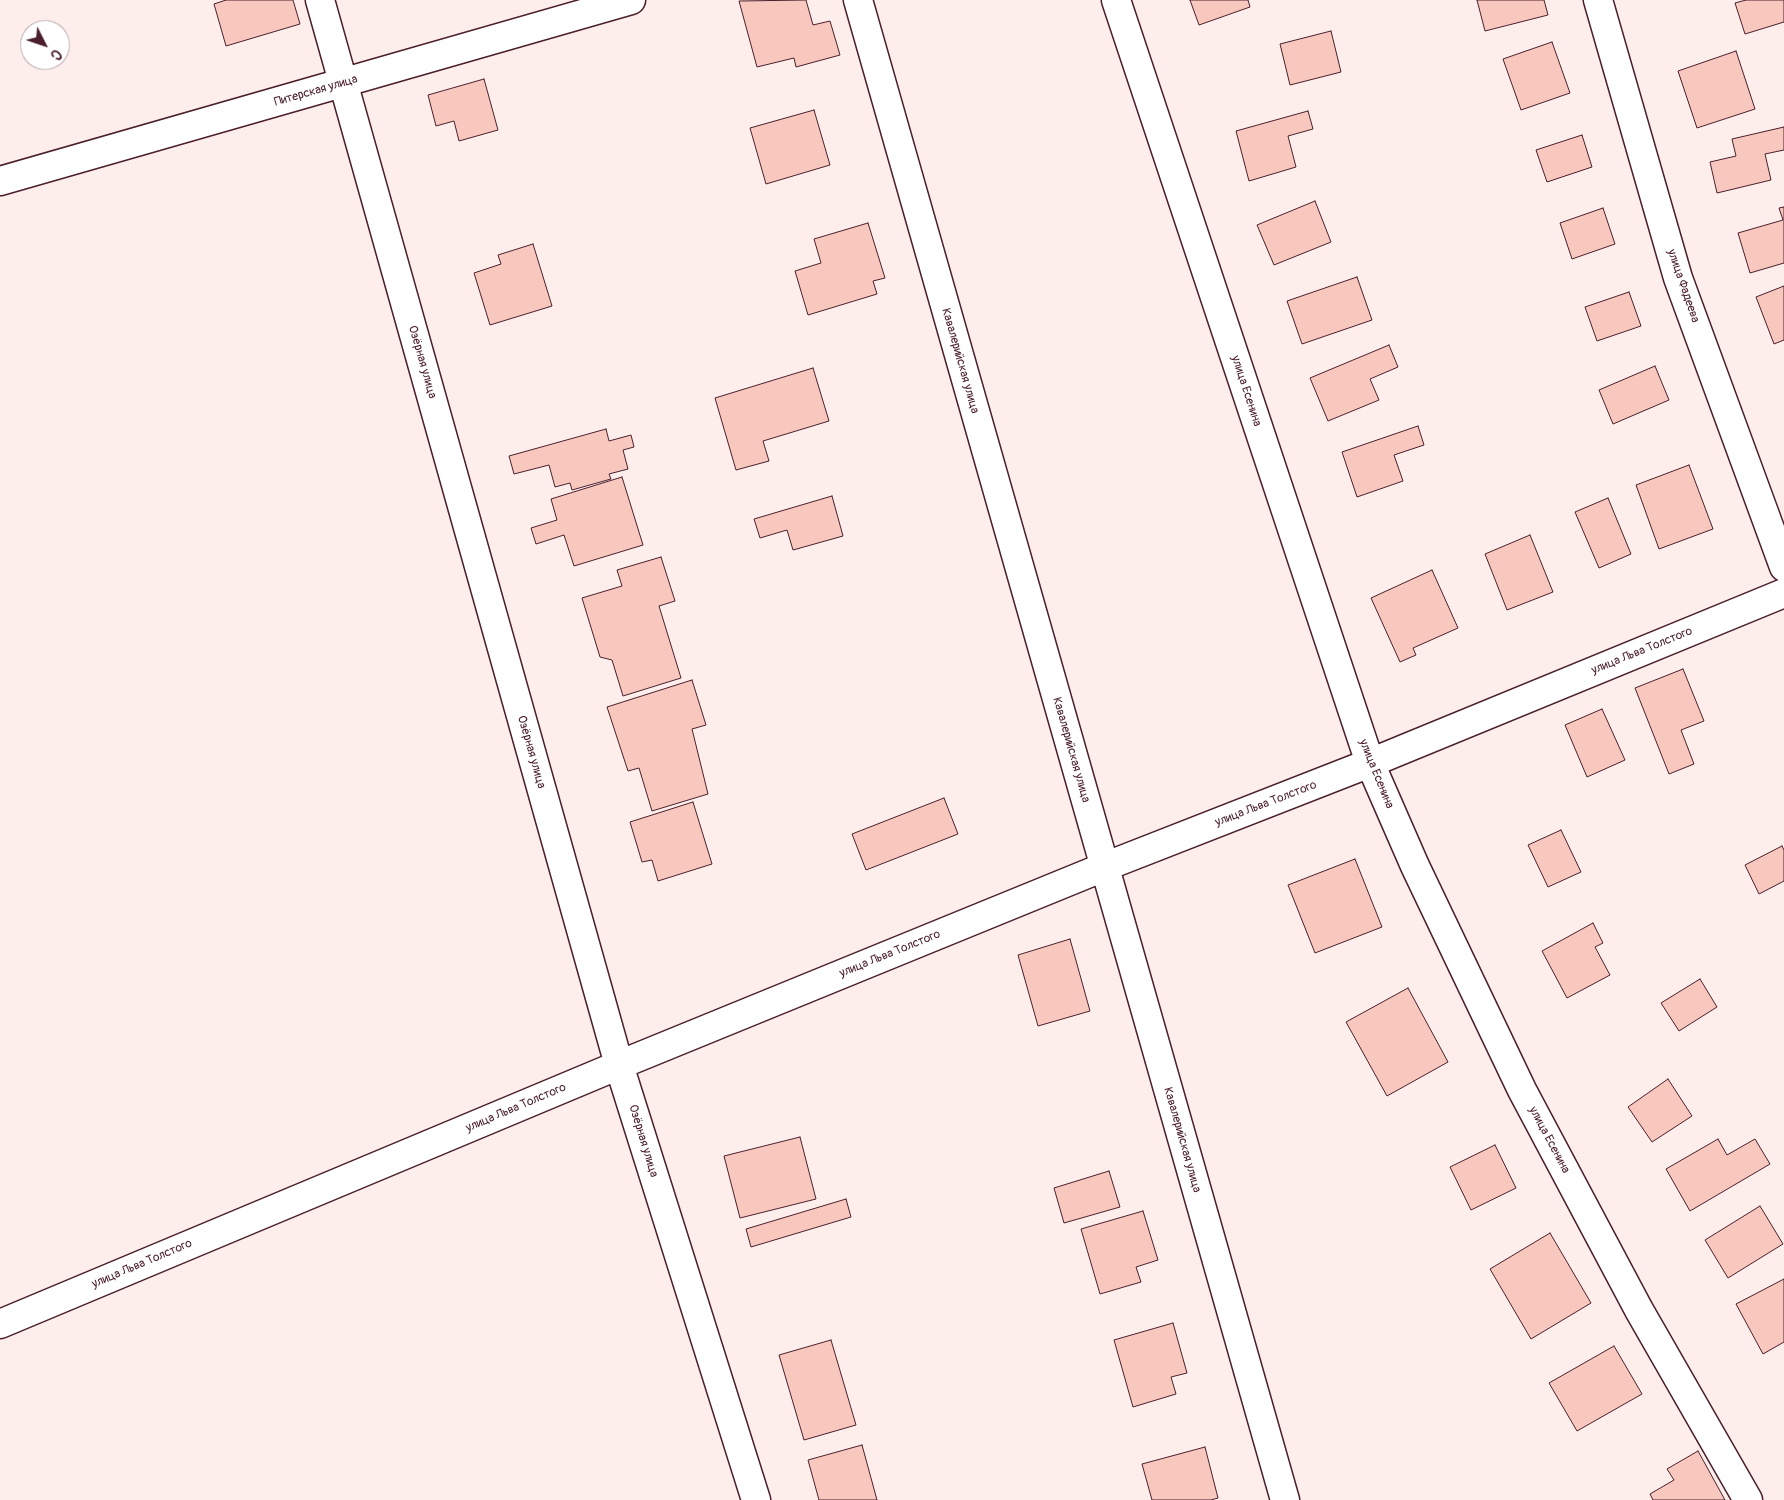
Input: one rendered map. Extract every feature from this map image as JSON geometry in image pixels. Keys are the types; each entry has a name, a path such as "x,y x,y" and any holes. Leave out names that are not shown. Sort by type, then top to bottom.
{"street":[{"name":"Озёрная улица","path":"320,0 619,1065 756,1500"},
{"name":"Питерская улица","path":"0,181 631,0"},
{"name":"Кавалерийская улица","path":"858,0 1285,1500"},
{"name":"улица Есенина","path":"1116,0 1370,763 1415,866 1522,1090 1639,1310 1748,1500"},
{"name":"улица Фадеева","path":"1598,0 1678,278 1784,567"},
{"name":"улица Льва Толстого","path":"0,1324 619,1065 1104,867 1370,763 1784,593"}],"building":[{"path":"226,0 293,0 300,24 226,46 214,4"},
{"path":"806,0 813,25 830,21 840,55 796,67 794,58 757,67 739,1"},
{"path":"1190,0 1248,0 1250,7 1199,25"},
{"path":"1477,0 1544,0 1548,15 1485,31"},
{"path":"1746,0 1784,0 1784,22 1745,34 1735,3"},
{"path":"1331,31 1341,72 1290,85 1280,44"},
{"path":"1552,42 1570,93 1521,110 1503,59"},
{"path":"1736,51 1755,109 1697,128 1678,71"},
{"path":"484,79 498,130 459,141 454,121 436,126 428,95"},
{"path":"814,110 830,165 766,184 750,128"},
{"path":"1308,111 1313,129 1288,136 1296,167 1249,181 1236,131"},
{"path":"1784,127 1784,150 1765,154 1771,180 1717,193 1710,162 1736,156 1732,139"},
{"path":"1582,135 1592,167 1547,182 1536,150"},
{"path":"1315,201 1331,242 1274,265 1257,225"},
{"path":"1784,207 1784,263 1750,273 1738,233 1783,220 1779,208"},
{"path":"1603,208 1615,244 1572,259 1560,223"},
{"path":"868,223 885,278 873,281 877,294 808,315 795,271 821,263 814,239"},
{"path":"533,244 552,306 490,325 474,273 501,264 498,255"},
{"path":"1357,277 1372,320 1302,344 1287,301"},
{"path":"1784,286 1784,340 1774,344 1756,297"},
{"path":"1629,292 1641,326 1597,341 1585,307"},
{"path":"1389,345 1398,367 1370,379 1379,400 1328,421 1310,378"},
{"path":"1655,366 1669,400 1613,424 1599,390"},
{"path":"813,368 829,421 763,441 769,461 736,470 715,398"},
{"path":"1418,426 1424,445 1394,455 1403,481 1357,497 1342,452"},
{"path":"606,429 609,441 631,435 634,447 623,450 628,469 609,474 611,479 572,490 570,483 555,487 549,465 514,474 509,456"},
{"path":"1689,465 1713,529 1659,549 1636,485"},
{"path":"622,477 643,545 574,566 564,535 536,544 531,528 557,520 551,499"},
{"path":"832,496 843,536 793,550 787,530 760,538 754,519"},
{"path":"1608,498 1631,554 1599,568 1575,512"},
{"path":"1530,535 1553,592 1507,610 1485,554"},
{"path":"661,557 675,601 659,606 681,678 623,696 612,660 600,657 582,598 622,586 617,570"},
{"path":"1432,570 1458,628 1413,648 1416,655 1400,662 1371,598"},
{"path":"1683,669 1704,721 1681,730 1694,764 1669,774 1635,688"},
{"path":"692,680 706,725 692,729 708,794 652,811 639,768 628,771 607,707"},
{"path":"1602,709 1625,760 1587,777 1565,725"},
{"path":"944,798 958,834 866,870 852,834"},
{"path":"693,802 712,864 658,881 652,860 642,862 630,822"},
{"path":"1561,830 1581,872 1548,887 1528,845"},
{"path":"1782,846 1784,850 1784,881 1759,894 1745,865"},
{"path":"1355,859 1382,927 1315,953 1288,885"},
{"path":"1593,923 1603,943 1595,947 1610,975 1567,998 1542,951"},
{"path":"1070,939 1090,1011 1038,1026 1018,955"},
{"path":"1700,979 1717,1007 1679,1031 1661,1003"},
{"path":"1408,988 1448,1062 1387,1096 1346,1022"},
{"path":"1668,1079 1692,1116 1652,1142 1628,1107"},
{"path":"800,1137 816,1199 740,1218 724,1156"},
{"path":"1718,1139 1727,1155 1755,1139 1770,1164 1690,1211 1666,1169"},
{"path":"1495,1145 1516,1188 1471,1210 1450,1167"},
{"path":"1109,1171 1120,1207 1064,1223 1054,1188"},
{"path":"846,1199 851,1217 751,1247 746,1229"},
{"path":"1760,1206 1783,1244 1728,1278 1705,1240"},
{"path":"1143,1211 1158,1260 1136,1267 1141,1282 1100,1294 1081,1229"},
{"path":"1550,1233 1591,1303 1531,1339 1490,1269"},
{"path":"1784,1279 1784,1342 1763,1354 1736,1304"},
{"path":"1173,1323 1187,1373 1171,1377 1176,1394 1133,1407 1114,1340"},
{"path":"831,1340 856,1425 804,1440 779,1355"},
{"path":"1614,1346 1642,1394 1577,1431 1549,1383"},
{"path":"862,1445 877,1500 819,1500 808,1460"},
{"path":"1205,1447 1218,1498 1211,1500 1152,1500 1142,1464"},
{"path":"1698,1451 1725,1500 1653,1500 1650,1494 1674,1480 1667,1469"}]}
